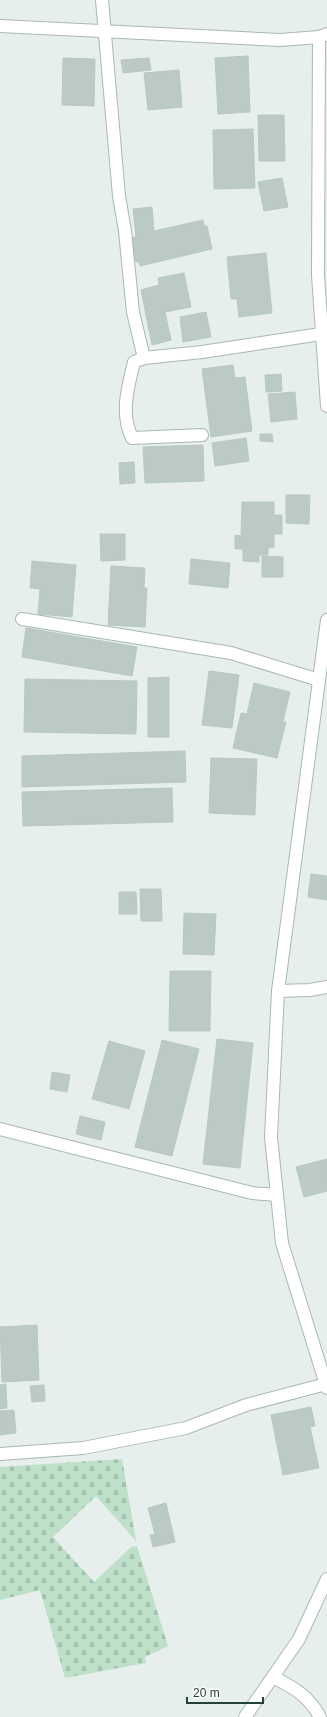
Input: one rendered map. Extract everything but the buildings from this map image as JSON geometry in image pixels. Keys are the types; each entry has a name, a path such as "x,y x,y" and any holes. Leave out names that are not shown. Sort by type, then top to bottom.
{"street":[{"path":"102,0 119,196 125,231 133,312 144,358"},
{"path":"0,26 280,40 323,36 322,275 327,406"},
{"path":"202,435 132,438 127,429 125,400 134,362 144,358 202,352 323,328"},
{"path":"22,619 230,653 319,680"},
{"path":"0,1454 83,1448 186,1428 246,1405 326,1386 282,1243 271,1137 278,991 327,620"},
{"path":"278,991 327,988"},
{"path":"0,1129 252,1193 277,1195"},
{"path":"245,1717 299,1639 327,1579"},
{"path":"272,1677 297,1689 313,1705 320,1717"}],"green space":[{"path":"122,1459 136,1541 96,1496 53,1537 94,1582 131,1547 137,1546 168,1646 145,1657 146,1663 65,1678 40,1590 0,1600 0,1467"}]}
